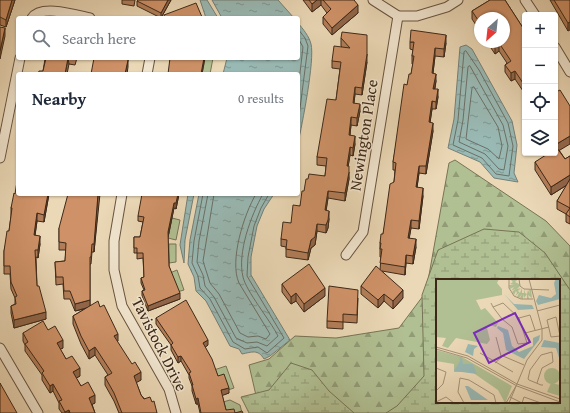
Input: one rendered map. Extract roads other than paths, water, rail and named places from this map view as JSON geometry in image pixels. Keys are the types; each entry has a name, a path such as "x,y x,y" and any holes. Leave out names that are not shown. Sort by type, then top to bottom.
{"street":[{"path":"373,0 398,16 417,16 447,7 458,0"},
{"path":"525,0 533,12"},
{"path":"34,16 47,10 79,16"},
{"name":"Newington Place","path":"346,255 363,232 398,16"},
{"path":"556,48 570,72"},
{"path":"17,72 20,60"},
{"path":"147,72 150,60"},
{"path":"0,158 3,128 16,74"},
{"name":"Tavistock Drive","path":"122,196 114,241 114,270 122,306 169,389 176,413"},
{"path":"0,348 38,413"}],"water":[{"path":"200,0 207,0 217,16 205,16"},
{"path":"212,0 278,0 292,16 221,16"},
{"path":"300,26 309,38 312,52 308,93 300,132 300,72 224,72 226,60 300,60"},
{"path":"466,45 472,49 512,121 517,145 514,173 518,182 494,178 480,162 448,148 454,119 460,47"},
{"path":"188,196 194,196 185,240 184,263 180,245"},
{"path":"199,196 273,196 264,209 257,226 251,257 251,275 290,340 264,359 257,352 242,354 239,349 230,346 206,301 196,291 194,277 188,264 190,240"}]}
